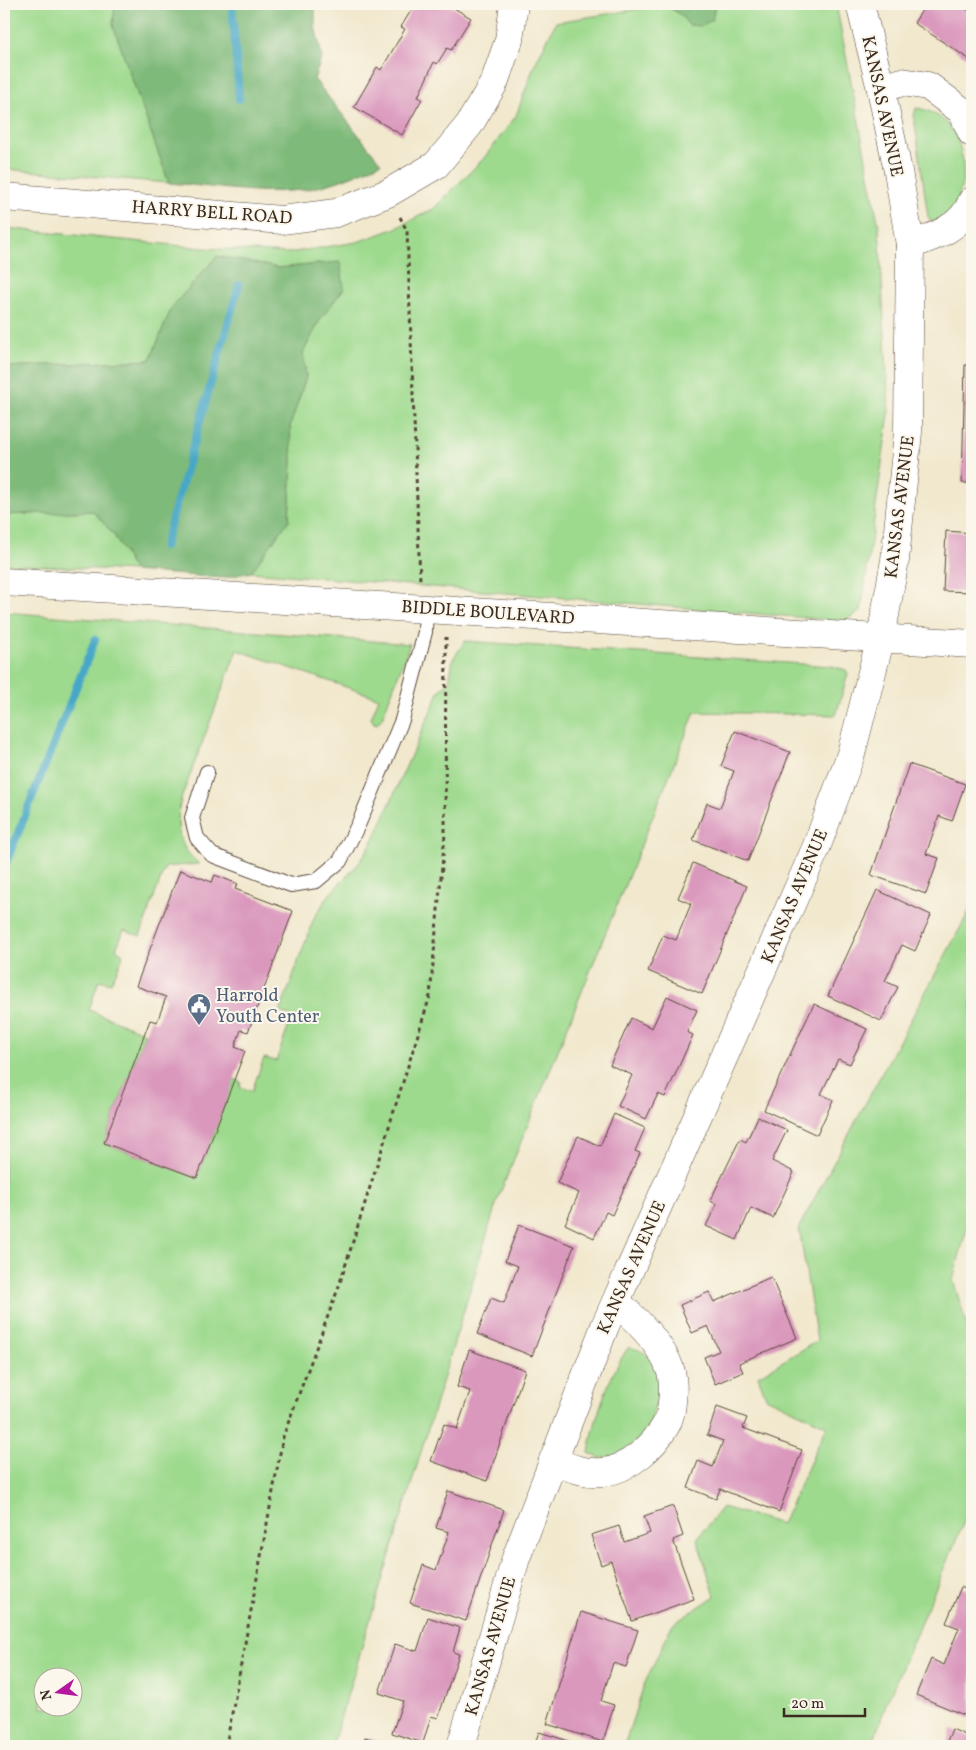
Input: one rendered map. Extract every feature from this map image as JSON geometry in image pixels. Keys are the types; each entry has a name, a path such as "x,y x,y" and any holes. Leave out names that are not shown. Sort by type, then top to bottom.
{"street":[{"name":"HARRY BELL ROAD","path":"4,196 282,220 336,213 388,193 436,165 468,124 494,83 509,40 514,4"},
{"name":"KANSAS AVENUE","path":"461,1746 516,1558 553,1460 616,1302 816,848 851,754 881,637 895,560 908,432 910,245 898,171 881,89 860,4"},
{"path":"881,89 902,82 928,86 962,111 972,133"},
{"path":"910,245 953,227 969,209 972,201"},
{"name":"BIDDLE BOULEVARD","path":"4,582 972,644"},
{"path":"553,1460 575,1471 605,1472 628,1464 651,1445 667,1424 673,1395 670,1369 650,1336 616,1302"}],"lane":[{"path":"207,772 192,818 197,838 212,855 290,885 316,881 340,861 359,823 402,720 433,608"}],"path":[{"path":"226,1746 283,1437 338,1289 430,996 445,834 446,633 433,608 420,589 407,231 388,193"}],"green space":[{"path":"4,4 115,4 113,25 169,183 4,169"},
{"path":"115,4 315,4 315,26 322,57 314,79 381,163 343,180 302,190 252,191 169,183 113,25"},
{"path":"665,4 715,4 712,20 701,26 689,25 681,15"},
{"path":"715,4 836,4 879,227 889,414 861,611 844,621 251,572 289,520 292,461 290,426 306,377 303,353 320,320 344,288 340,262 279,268 217,256 172,307 150,360 4,367 4,228 203,248 288,253 357,242 394,229 433,209 484,158 516,116 534,66 556,22 665,5 681,15 689,25 712,20"},
{"path":"916,108 936,114 950,127 959,145 963,164 962,183 956,201 946,215 932,222 928,217 914,116"},
{"path":"217,256 279,268 340,262 344,288 320,320 303,353 306,377 290,426 292,461 289,520 251,572 223,578 134,571 114,535 93,511 4,515 4,367 150,360 172,307"},
{"path":"93,511 114,535 134,571 4,564 4,515"},
{"path":"4,612 410,644 382,718 377,724 371,718 379,698 237,650 181,799 179,809 178,827 182,843 199,864 165,867 140,936 124,930 116,949 122,953 123,957 111,983 99,980 89,1010 145,1033 104,1143 197,1178 234,1079 241,1082 240,1087 252,1091 264,1058 276,1061 292,1017 280,1012 314,918 329,895 359,863 374,839 440,690 449,682 453,659 465,641 831,666 846,670 848,674 836,715 695,712 497,1201 332,1746 4,1746"},
{"path":"972,906 972,1208 953,1280 972,1341 972,1503 886,1704 872,1746 624,1746 644,1685 672,1625 715,1596 697,1539 722,1507 782,1524 827,1426 766,1397 758,1376 817,1341 799,1227"},
{"path":"628,1348 644,1353 654,1365 658,1383 656,1403 649,1423 637,1440 620,1453 599,1458 589,1453 595,1426 603,1398"}],"building":[{"path":"415,4 447,4 471,18 451,50 447,48 437,64 434,62 418,97 422,99 402,135 354,107 377,67 381,70 405,29 401,27"},
{"path":"926,4 958,4 972,13 972,61 914,23"},
{"path":"965,365 972,365 972,483 962,483"},
{"path":"946,531 972,533 972,592 943,591"},
{"path":"735,731 790,752 748,861 693,840 707,803 720,808 734,771 721,766"},
{"path":"909,764 965,784 952,821 939,816 926,854 939,858 926,894 871,875"},
{"path":"693,863 747,886 702,994 648,971 663,935 676,940 691,904 678,898"},
{"name":"Harrold Youth Center","path":"180,870 212,882 215,875 238,884 235,889 293,911 248,1032 241,1030 235,1047 245,1051 197,1178 104,1143 150,1020 157,1022 166,997 136,986"},
{"path":"877,890 931,915 915,951 902,945 885,981 898,987 881,1021 828,996"},
{"path":"667,996 697,1010 687,1032 693,1035 665,1097 658,1094 646,1119 618,1106 632,1075 610,1065 631,1018 652,1028"},
{"path":"814,1004 867,1029 850,1064 838,1059 821,1094 833,1100 817,1135 764,1110"},
{"path":"614,1114 645,1128 635,1151 640,1153 612,1215 606,1212 594,1238 565,1224 579,1193 557,1183 578,1136 600,1146"},
{"path":"758,1117 787,1130 772,1161 794,1172 773,1218 751,1208 737,1240 706,1226 717,1204 710,1201 740,1139 746,1142"},
{"path":"519,1225 574,1246 532,1356 477,1334 491,1298 504,1303 518,1266 505,1261"},
{"path":"771,1277 797,1338 739,1363 743,1372 715,1384 704,1357 719,1351 708,1326 692,1333 680,1305 709,1292 714,1302"},
{"path":"469,1350 525,1370 487,1481 431,1461 444,1424 457,1429 470,1391 457,1387"},
{"path":"717,1407 747,1418 743,1428 802,1450 779,1512 720,1489 716,1499 688,1488 698,1461 713,1467 723,1441 707,1435"},
{"path":"448,1491 504,1510 466,1621 410,1603 423,1565 436,1570 449,1532 436,1528"},
{"path":"673,1506 683,1536 673,1540 694,1599 632,1621 611,1561 601,1565 591,1535 619,1526 624,1542 650,1533 644,1516"},
{"path":"961,1587 972,1592 971,1718 916,1695 931,1659 944,1665 959,1628 946,1623"},
{"path":"581,1612 638,1630 626,1667 613,1663 601,1701 614,1705 603,1742 547,1724"},
{"path":"428,1617 460,1628 453,1652 459,1654 438,1718 431,1716 423,1743 392,1733 403,1701 379,1693 395,1644 417,1651"},
{"path":"952,1729 972,1738 972,1746 945,1746"},
{"path":"539,1732 569,1741 568,1746 534,1746"},
{"path":"365,1737 395,1746 362,1746"}],"waterway":[{"path":"232,4 239,99"},
{"path":"164,547 239,285"},
{"path":"4,868 95,640"}],"place":[{"name":"Harrold Youth Center","path":"199,1026"}]}
